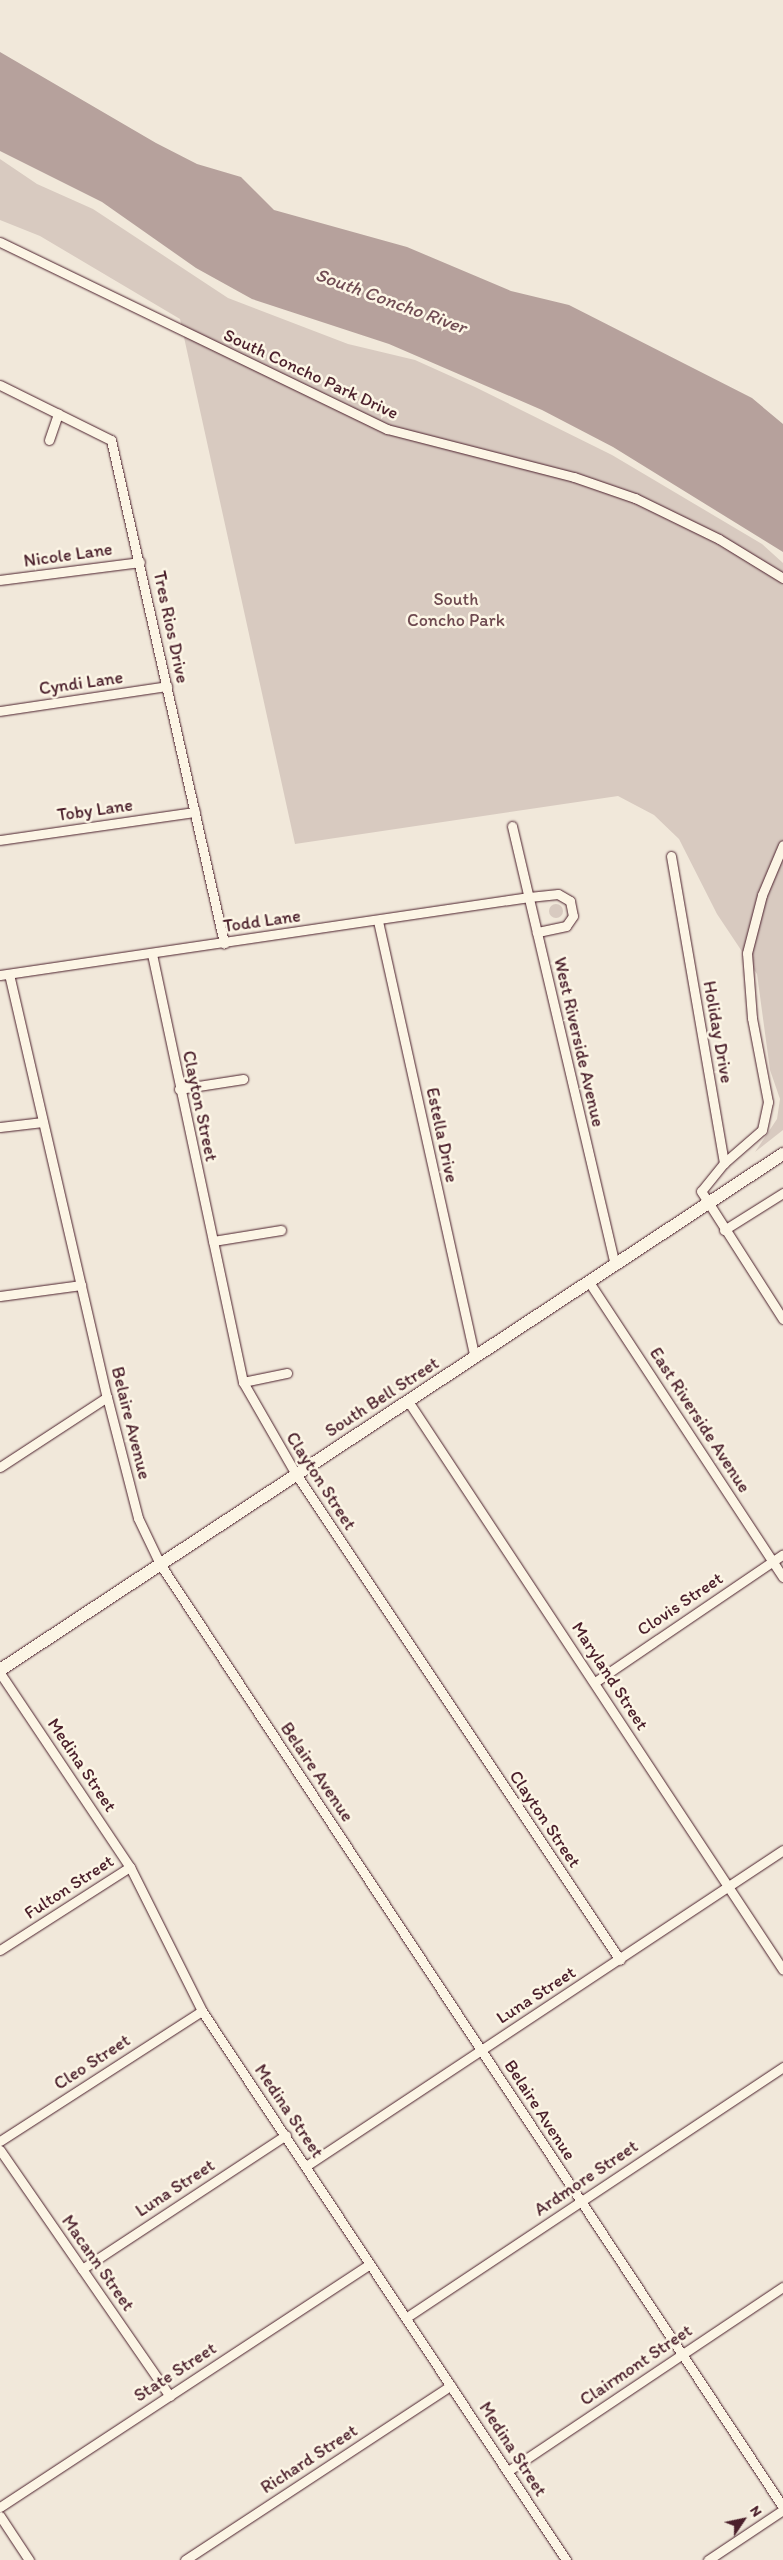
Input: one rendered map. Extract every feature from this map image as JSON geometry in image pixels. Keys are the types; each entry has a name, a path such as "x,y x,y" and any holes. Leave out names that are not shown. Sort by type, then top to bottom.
{"main road":[{"name":"South Bell Street","path":"0,1671 783,1154"}],"street":[{"name":"South Concho Park Drive","path":"0,242 387,429 574,477 635,498 719,539 783,578"},
{"name":"Tres Rios Drive","path":"0,386 110,440 140,562 224,943"},
{"path":"49,440 58,414"},
{"name":"Nicole Lane","path":"0,580 140,562"},
{"name":"Cyndi Lane","path":"0,711 167,686"},
{"name":"Toby Lane","path":"0,840 195,812"},
{"name":"West Riverside Avenue","path":"512,826 615,1265"},
{"path":"783,845 762,895 747,953 752,1018 768,1102 762,1130 724,1163 701,1191 706,1204 783,1318"},
{"name":"Holiday Drive","path":"671,856 724,1163"},
{"name":"Todd Lane","path":"5,975 378,921 529,897 558,894 570,901 572,916 566,926 537,932"},
{"name":"Estella Drive","path":"378,921 475,1357"},
{"name":"Clayton Street","path":"152,954 179,1090 243,1382 296,1474 620,1960"},
{"name":"Belaire Avenue","path":"5,975 43,1122 107,1396 138,1518 160,1564 482,2049 783,2508"},
{"path":"179,1090 243,1079"},
{"path":"0,1127 43,1122"},
{"path":"724,1230 783,1193"},
{"path":"213,1242 280,1230"},
{"name":"East Riverside Avenue","path":"589,1282 783,1577"},
{"path":"0,1296 82,1285"},
{"path":"243,1382 287,1373"},
{"path":"0,1467 107,1396"},
{"name":"Maryland Street","path":"408,1401 595,1682 783,1970"},
{"name":"Clovis Street","path":"595,1682 783,1554"},
{"name":"Medina Street","path":"0,1671 130,1867 202,2011 286,2135 368,2265 407,2317 566,2560"},
{"name":"Luna Street","path":"306,2166 620,1960 783,1850"},
{"name":"Fulton Street","path":"0,1950 130,1867"},
{"name":"Cleo Street","path":"0,2141 202,2011"},
{"name":"Ardmore Street","path":"407,2317 783,2067"},
{"name":"Luna Street","path":"82,2269 286,2135"},
{"name":"Macann Street","path":"0,2150 170,2396"},
{"name":"State Street","path":"0,2508 368,2265"},
{"name":"Clairmont Street","path":"508,2471 783,2287"},
{"name":"Richard Street","path":"185,2560 451,2385"},
{"path":"708,2560 783,2508"},
{"path":"0,2516 29,2560"}],"green space":[{"name":"South Concho Park","path":"0,159 37,184 93,209 228,298 348,344 415,360 475,387 612,455 762,544 783,563 783,1130 755,1152 777,1119 780,1099 770,1070 757,974 717,914 679,839 654,815 618,796 295,844 180,319 40,236 0,220"},
{"path":"553,904 559,904 563,911 559,918 553,918 549,914 549,908"}],"water":[{"name":"South Concho River","path":"0,52 156,143 197,164 241,177 274,210 407,247 511,291 569,305 752,398 783,424 783,552 613,447 542,410 389,344 252,299 196,268 102,202 0,151"}]}
